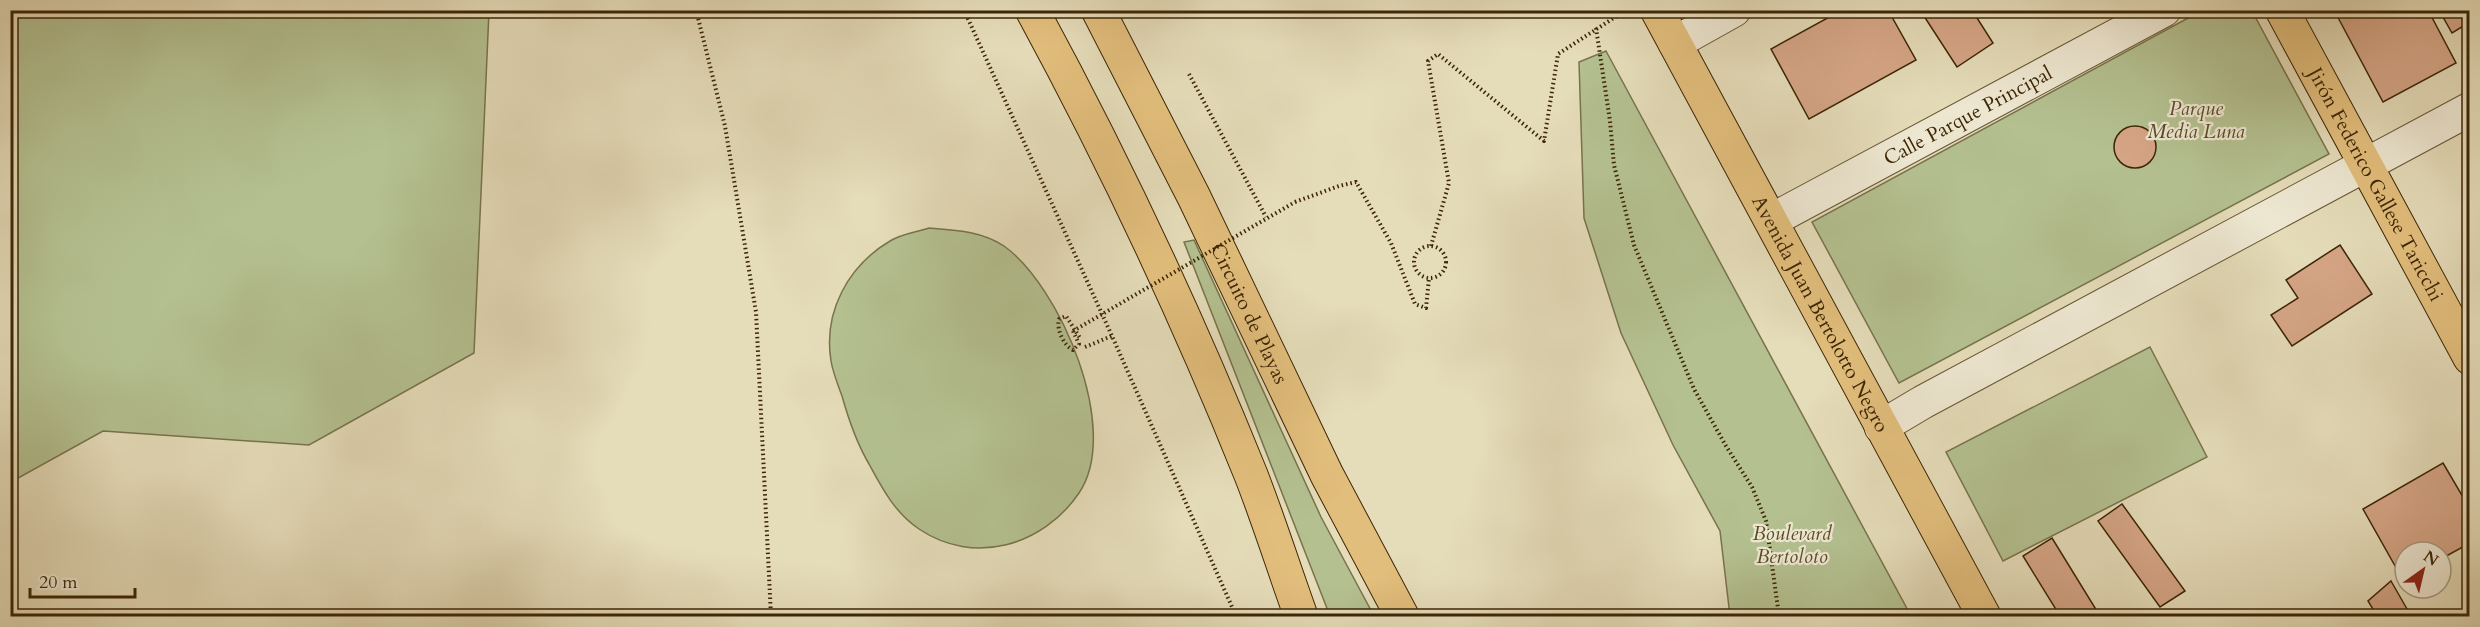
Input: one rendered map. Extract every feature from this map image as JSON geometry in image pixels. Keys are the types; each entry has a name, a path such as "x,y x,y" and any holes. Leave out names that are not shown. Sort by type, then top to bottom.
{"main road":[{"path":"1032,10 1091,118 1157,255 1251,476 1301,616"},
{"name":"Circuito de Playas","path":"1098,10 1194,197 1328,476 1402,616"},
{"name":"Avenida Juan Bertolotto Negro","path":"1657,10 1984,616"},
{"name":"Jirón Federico Gallese Taricchi","path":"2282,10 2469,358"}],"street":[{"path":"1676,43 1734,10"},
{"name":"Calle Parque Principal","path":"1772,220 2164,10"},
{"path":"1881,427 1923,402 2469,109"}],"path":[{"path":"696,10 725,126 756,312 771,616"},
{"path":"964,10 1236,616"},
{"path":"1431,246 1449,183 1428,61 1438,54 1544,141 1558,54 1616,15"},
{"path":"1596,28 1614,165 1634,245 1694,389 1752,487 1766,521 1779,616"},
{"path":"1189,74 1266,217"},
{"path":"1080,338 1069,319 1066,316 1059,319 1057,326 1066,345 1073,350 1079,344 1073,331 1266,217 1295,202 1356,182 1391,243 1415,304 1426,308 1429,278"},
{"path":"1431,246 1439,248 1445,255 1446,263 1443,271 1437,277 1429,278 1420,276 1413,261 1416,252 1423,247 1431,246"},
{"path":"1085,346 1112,336"}],"green space":[{"path":"10,11 489,11 474,353 309,445 103,431 11,482"},
{"name":"Parque Media Luna","path":"2201,11 2252,11 2329,154 1899,383 1812,222"},
{"name":"Boulevard Bertoloto","path":"1606,51 1911,616 1730,616 1720,531 1673,445 1621,333 1584,218 1579,62"},
{"path":"929,228 968,232 987,237 1004,246 1025,266 1064,325 1079,361 1089,398 1093,433 1090,466 1079,493 1047,526 1006,545 984,548 962,546 940,540 910,523 884,491 860,448 832,365 831,325 835,308 851,277 875,251 890,241"},
{"path":"1194,240 1321,517 1374,616 1330,616 1184,242"},
{"path":"2150,347 2207,457 2003,561 1946,452"}],"building":[{"path":"1842,10 1888,10 1916,60 1809,119 1771,49"},
{"path":"1920,10 1972,10 1993,43 1957,67"},
{"path":"2334,10 2428,10 2456,63 2383,102"},
{"path":"2439,10 2470,10 2470,22 2452,33"},
{"path":"2135,126 2150,132 2156,147 2150,162 2135,168 2120,162 2114,147 2120,132"},
{"path":"2340,245 2372,294 2292,346 2271,315 2298,298 2286,280"},
{"path":"2443,463 2470,509 2470,543 2453,552 2453,540 2393,540 2393,562 2363,509"},
{"path":"2122,504 2185,591 2160,607 2098,521"},
{"path":"2052,538 2100,616 2060,616 2023,556"},
{"path":"2391,581 2393,600 2402,600 2411,616 2377,616 2368,601"}]}
